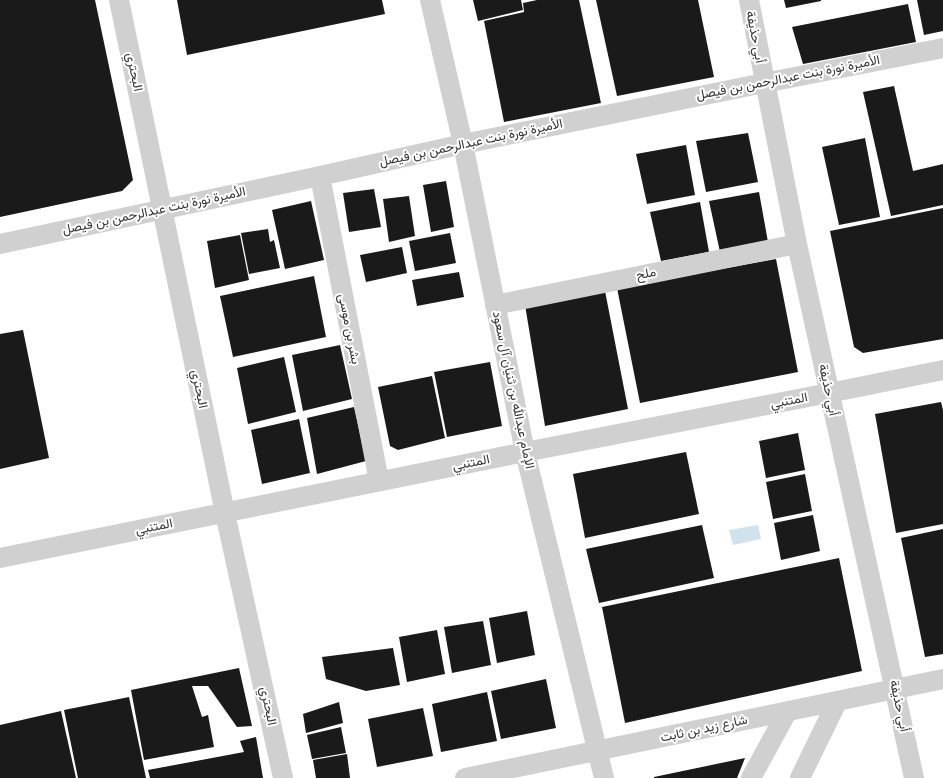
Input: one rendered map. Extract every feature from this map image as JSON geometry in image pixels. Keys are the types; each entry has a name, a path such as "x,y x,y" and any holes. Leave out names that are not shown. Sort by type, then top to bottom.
{"street":[{"name":"البحتري","path":"119,0 225,512 283,778"},
{"name":"الإمام عبدالله بن ثنيان آل سعود","path":"430,0 463,144 525,452 604,778"},
{"name":"أبي حذيفة","path":"749,0 764,83 797,244 829,394 896,689 914,778"},
{"name":"الأميرة نورة بنت عبدالرحمن بن فيصل","path":"0,244 463,144 943,48"},
{"name":"بشر بن موسى","path":"320,176 379,481"},
{"name":"ملح","path":"495,305 797,244"},
{"name":"المتنبي","path":"0,558 379,481 829,394 943,370"},
{"name":"شارع زيد بن ثابت","path":"465,778 597,752 943,679"},
{"path":"800,778 837,702"},
{"path":"751,778 787,712"}],"water":[{"path":"758,525 761,539 733,545 729,530"}],"building":[{"path":"0,0 95,0 133,180 122,191 0,217"},
{"path":"177,0 382,0 385,14 187,55"},
{"path":"473,0 521,0 523,10 478,21"},
{"path":"537,0 579,0 601,103 504,122 484,21 524,12 523,3"},
{"path":"596,0 698,0 714,77 617,96"},
{"path":"784,0 821,0 821,1 786,8"},
{"path":"917,0 943,0 943,31 924,35"},
{"path":"908,4 916,42 803,64 792,27"},
{"path":"894,86 913,171 943,164 943,205 891,216 863,92"},
{"path":"748,133 758,182 706,192 696,141"},
{"path":"865,138 880,217 839,225 822,147"},
{"path":"686,145 695,195 647,204 636,154"},
{"path":"446,181 454,227 431,232 423,185"},
{"path":"374,189 381,227 349,232 343,193"},
{"path":"759,192 768,242 720,252 709,201"},
{"path":"409,196 415,236 389,242 383,199"},
{"path":"311,201 324,260 285,269 272,210"},
{"path":"700,202 709,252 661,261 650,212"},
{"path":"943,208 943,339 863,353 854,347 830,231"},
{"path":"268,229 270,242 274,240 280,268 249,274 241,233"},
{"path":"450,233 456,263 415,271 409,241"},
{"path":"240,235 249,280 215,288 207,241"},
{"path":"402,247 407,273 366,282 360,255"},
{"path":"776,259 798,372 640,403 617,288"},
{"path":"459,272 464,297 417,306 412,280"},
{"path":"314,276 326,337 233,357 220,296"},
{"path":"605,291 628,409 545,426 525,305"},
{"path":"23,330 49,458 0,469 0,334"},
{"path":"340,345 352,399 303,411 292,355"},
{"path":"284,357 296,412 248,424 237,368"},
{"path":"490,362 502,426 447,437 434,372"},
{"path":"432,376 445,438 398,450 390,446 378,387"},
{"path":"941,402 943,410 943,524 896,533 875,414"},
{"path":"354,407 366,461 317,474 307,418"},
{"path":"299,419 310,473 262,484 251,430"},
{"path":"798,433 805,470 766,478 759,441"},
{"path":"686,452 699,514 585,538 573,474"},
{"path":"805,474 812,511 773,519 766,482"},
{"path":"813,515 820,551 781,560 774,523"},
{"path":"702,525 714,578 599,603 586,549"},
{"path":"943,529 943,654 925,657 901,538"},
{"path":"839,558 862,671 625,723 602,607"},
{"path":"527,611 535,655 497,663 489,618"},
{"path":"483,621 491,665 452,673 444,627"},
{"path":"437,630 445,674 407,682 399,637"},
{"path":"393,648 400,685 366,691 326,679 322,657"},
{"path":"239,668 252,726 237,727 208,686 192,686 202,717 208,715 214,747 144,760 131,690"},
{"path":"546,679 556,728 501,739 491,691"},
{"path":"487,692 497,741 441,752 432,704"},
{"path":"129,697 146,778 78,778 64,710"},
{"path":"339,702 343,723 306,733 303,714"},
{"path":"423,708 433,756 377,767 368,719"},
{"path":"61,711 76,778 0,778 0,725"},
{"path":"341,727 346,753 312,759 307,735"},
{"path":"256,737 263,778 150,778 148,770 244,752 240,741"},
{"path":"347,754 350,778 316,778 313,760"},
{"path":"745,758 737,778 654,778 654,777"}]}
